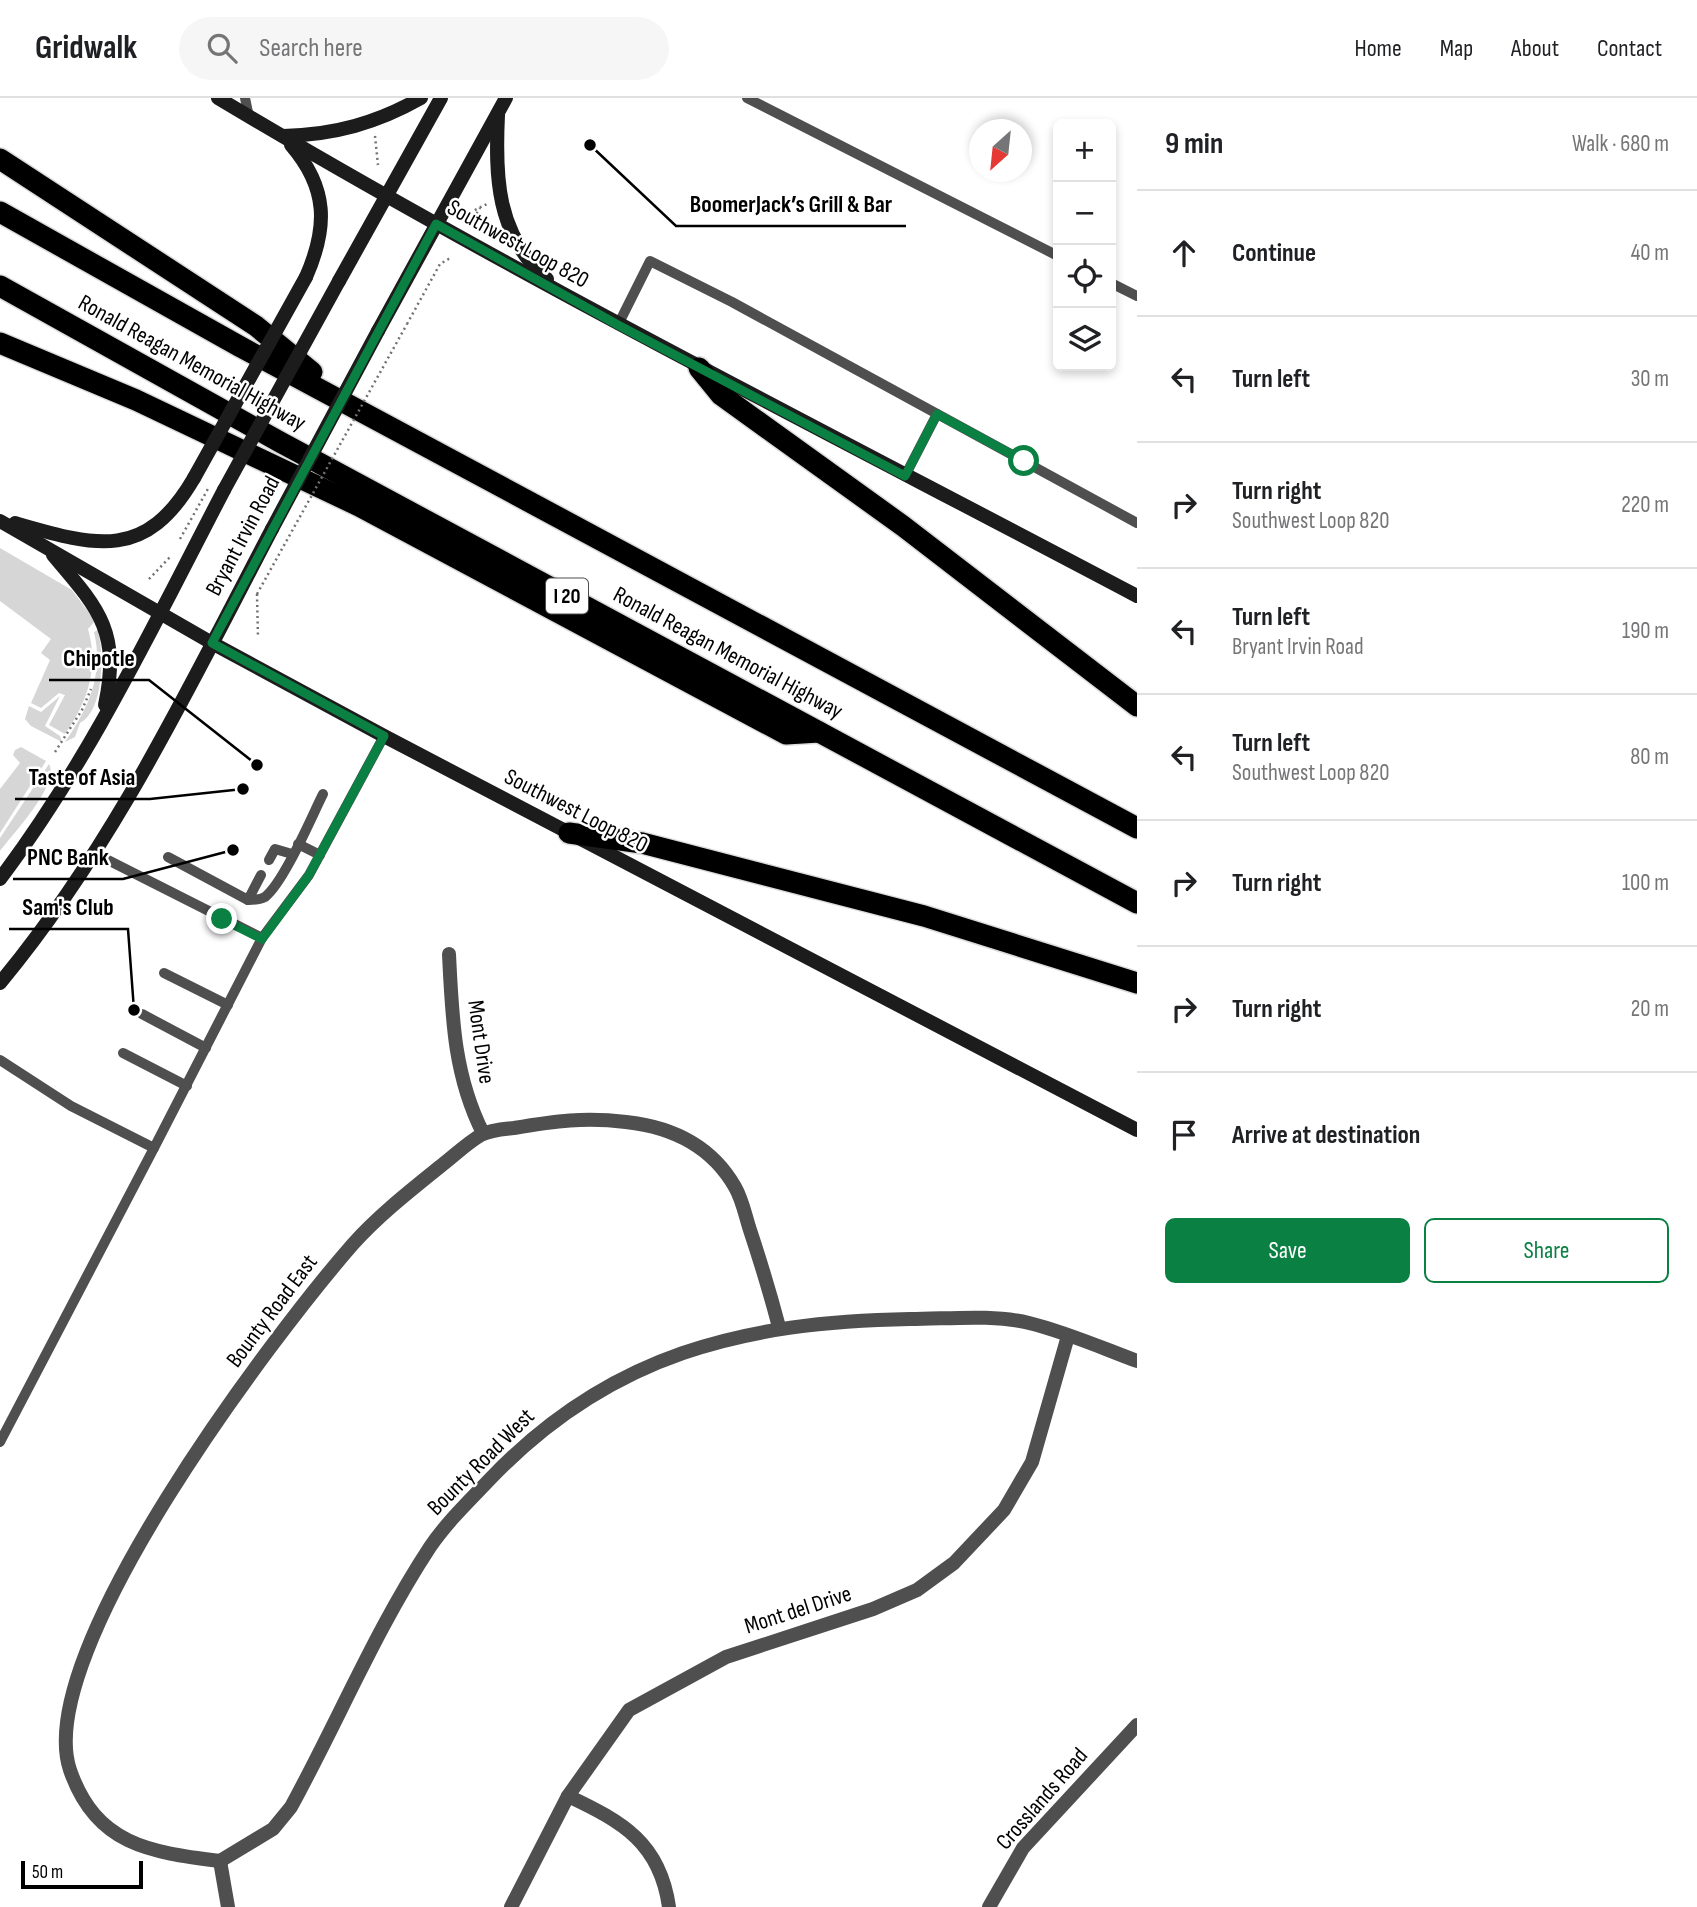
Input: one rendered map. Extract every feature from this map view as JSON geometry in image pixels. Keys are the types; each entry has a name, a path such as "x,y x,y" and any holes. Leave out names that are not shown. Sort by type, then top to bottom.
{"highway":[{"path":"0,159 256,326 349,403"},
{"name":"Ronald Reagan Memorial Highway","path":"0,212 239,346 1137,828"},
{"name":"Ronald Reagan Memorial Highway","path":"0,286 280,442 1137,902"},
{"path":"0,343 136,400 359,506 786,734 821,732"},
{"path":"699,368 721,395 893,519 1137,706"},
{"path":"569,833 642,843 924,916 1137,983"}],"main road":[{"name":"Southwest Loop 820","path":"218,98 387,197 618,325 1137,596"},
{"path":"283,136 316,135 364,125 421,98"},
{"name":"Bryant Irvin Road","path":"0,878 41,820 102,719 223,490 442,98"},
{"name":"Bryant Irvin Road","path":"0,983 94,853 149,763 391,307 506,98"},
{"path":"498,113 498,192 511,233 529,263 572,300"},
{"path":"0,520 77,540 115,542 135,536 170,514 194,478 306,277 323,229 321,206 304,160 283,136"},
{"name":"Southwest Loop 820","path":"0,520 212,643 384,736 795,948 1137,1130"},
{"path":"48,548 92,601 105,625 111,667 102,719"}],"street":[{"name":"Mont Drive","path":"449,954 452,1020 459,1074 469,1106 483,1133"},
{"name":"Bounty Road East","path":"220,1861 174,1855 138,1844 105,1829 90,1812 69,1768 65,1740 72,1697 93,1631 175,1483 258,1365 324,1279 355,1242 398,1200 483,1133 571,1118 647,1124 688,1138 718,1163 736,1188 779,1327"},
{"name":"Bounty Road West","path":"220,1861 273,1829 291,1807 393,1610 430,1546 504,1464 559,1416 638,1369 717,1342 779,1327 838,1320 971,1319 1028,1322 1137,1361"},
{"name":"Mont del Drive","path":"511,1907 568,1796 629,1710 726,1657 873,1609 917,1590 954,1563 1004,1510 1032,1462 1068,1336"},
{"name":"Crosslands Road","path":"989,1907 1023,1848 1137,1725"},
{"path":"568,1796 630,1830 652,1853 665,1881 669,1907"},
{"path":"220,1861 228,1907"}],"lane":[{"path":"245,98 250,117"},
{"path":"747,98 1053,253"},
{"path":"618,325 650,261 732,302 1137,523"},
{"path":"1116,286 1137,296"},
{"path":"905,476 937,414"},
{"path":"0,1441 262,939 309,875 384,736"},
{"path":"168,857 248,900 265,896 298,844 323,794"},
{"path":"298,844 320,855"},
{"path":"270,860 275,849 292,854"},
{"path":"94,853 262,939"},
{"path":"248,900 261,875"},
{"path":"164,973 228,1005"},
{"path":"142,1014 206,1048"},
{"path":"123,1053 187,1086"},
{"path":"0,1060 71,1106 154,1148"}],"path":[{"path":"374,132 378,165"},
{"path":"465,215 496,201"},
{"path":"471,223 480,208"},
{"path":"258,638 257,594 440,264 452,257"},
{"path":"149,579 167,563 174,551"},
{"path":"55,752 87,701 93,679"}],"shaded area":[{"path":"0,548 72,590 95,621 88,629 92,657 89,684 80,709 65,734 49,725 65,695 59,693 41,708 31,703 50,660 41,653 51,639 0,601"},
{"path":"98,630 101,667 98,695 88,717 80,723 75,737 65,742 81,716 92,690 97,662 94,632"},
{"path":"60,696 45,726 60,736 62,742 31,726 25,719 29,706 41,712"},
{"path":"21,747 46,761 0,833 0,789 20,763 13,755 15,750"},
{"path":"49,764 51,773 42,796 0,851 0,838"}],"place":[{"name":"BoomerJack’s Grill & Bar","path":"590,145"},
{"name":"Chipotle","path":"257,765"},
{"name":"Taste of Asia","path":"243,789"},
{"name":"PNC Bank","path":"233,850"},
{"name":"Sam's Club","path":"134,1010"}],"route":[{"path":"222,919 262,939 309,875 384,736 212,643 436,224 618,325 905,476 937,414 1024,461"}]}
